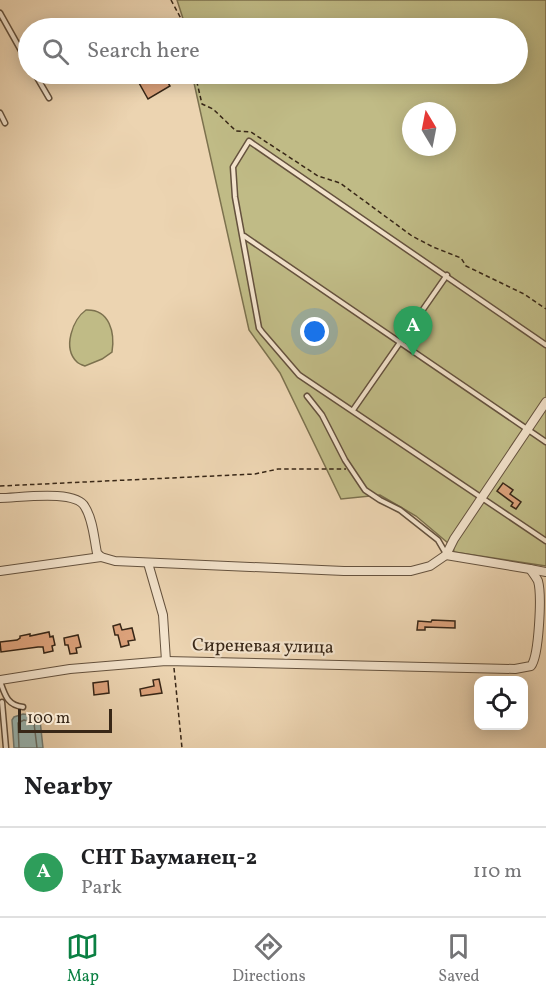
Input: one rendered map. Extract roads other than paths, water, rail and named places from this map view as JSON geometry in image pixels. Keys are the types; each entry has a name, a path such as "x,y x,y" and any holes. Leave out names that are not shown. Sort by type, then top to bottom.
{"street":[{"path":"0,571 101,557 115,561 148,563 344,571 411,572 419,570 446,555 454,539 546,402"},
{"path":"0,498 65,496 80,501 85,506 101,557"},
{"path":"446,555 546,572"},
{"path":"148,563 163,615 169,661"},
{"name":"Сиреневая улица","path":"0,681 70,669 169,661 526,669 534,662 538,642 539,589 538,580 530,569"}],"lane":[{"path":"0,13 18,45"},
{"path":"41,84 49,98"},
{"path":"0,113 5,123"},
{"path":"546,345 249,141 233,167 236,197 259,328 299,375 546,541"},
{"path":"243,235 546,442"},
{"path":"353,410 447,275"},
{"path":"307,396 330,429 351,470 366,490 400,510 438,540 446,555"},
{"path":"0,681 7,700 14,706 23,707"},
{"path":"2,702 6,748"}],"water":[{"path":"23,714 37,716 40,720 43,748 14,748 12,720"}],"place":[{"name":"СНТ Бауманец-2","path":"413,356"}]}
